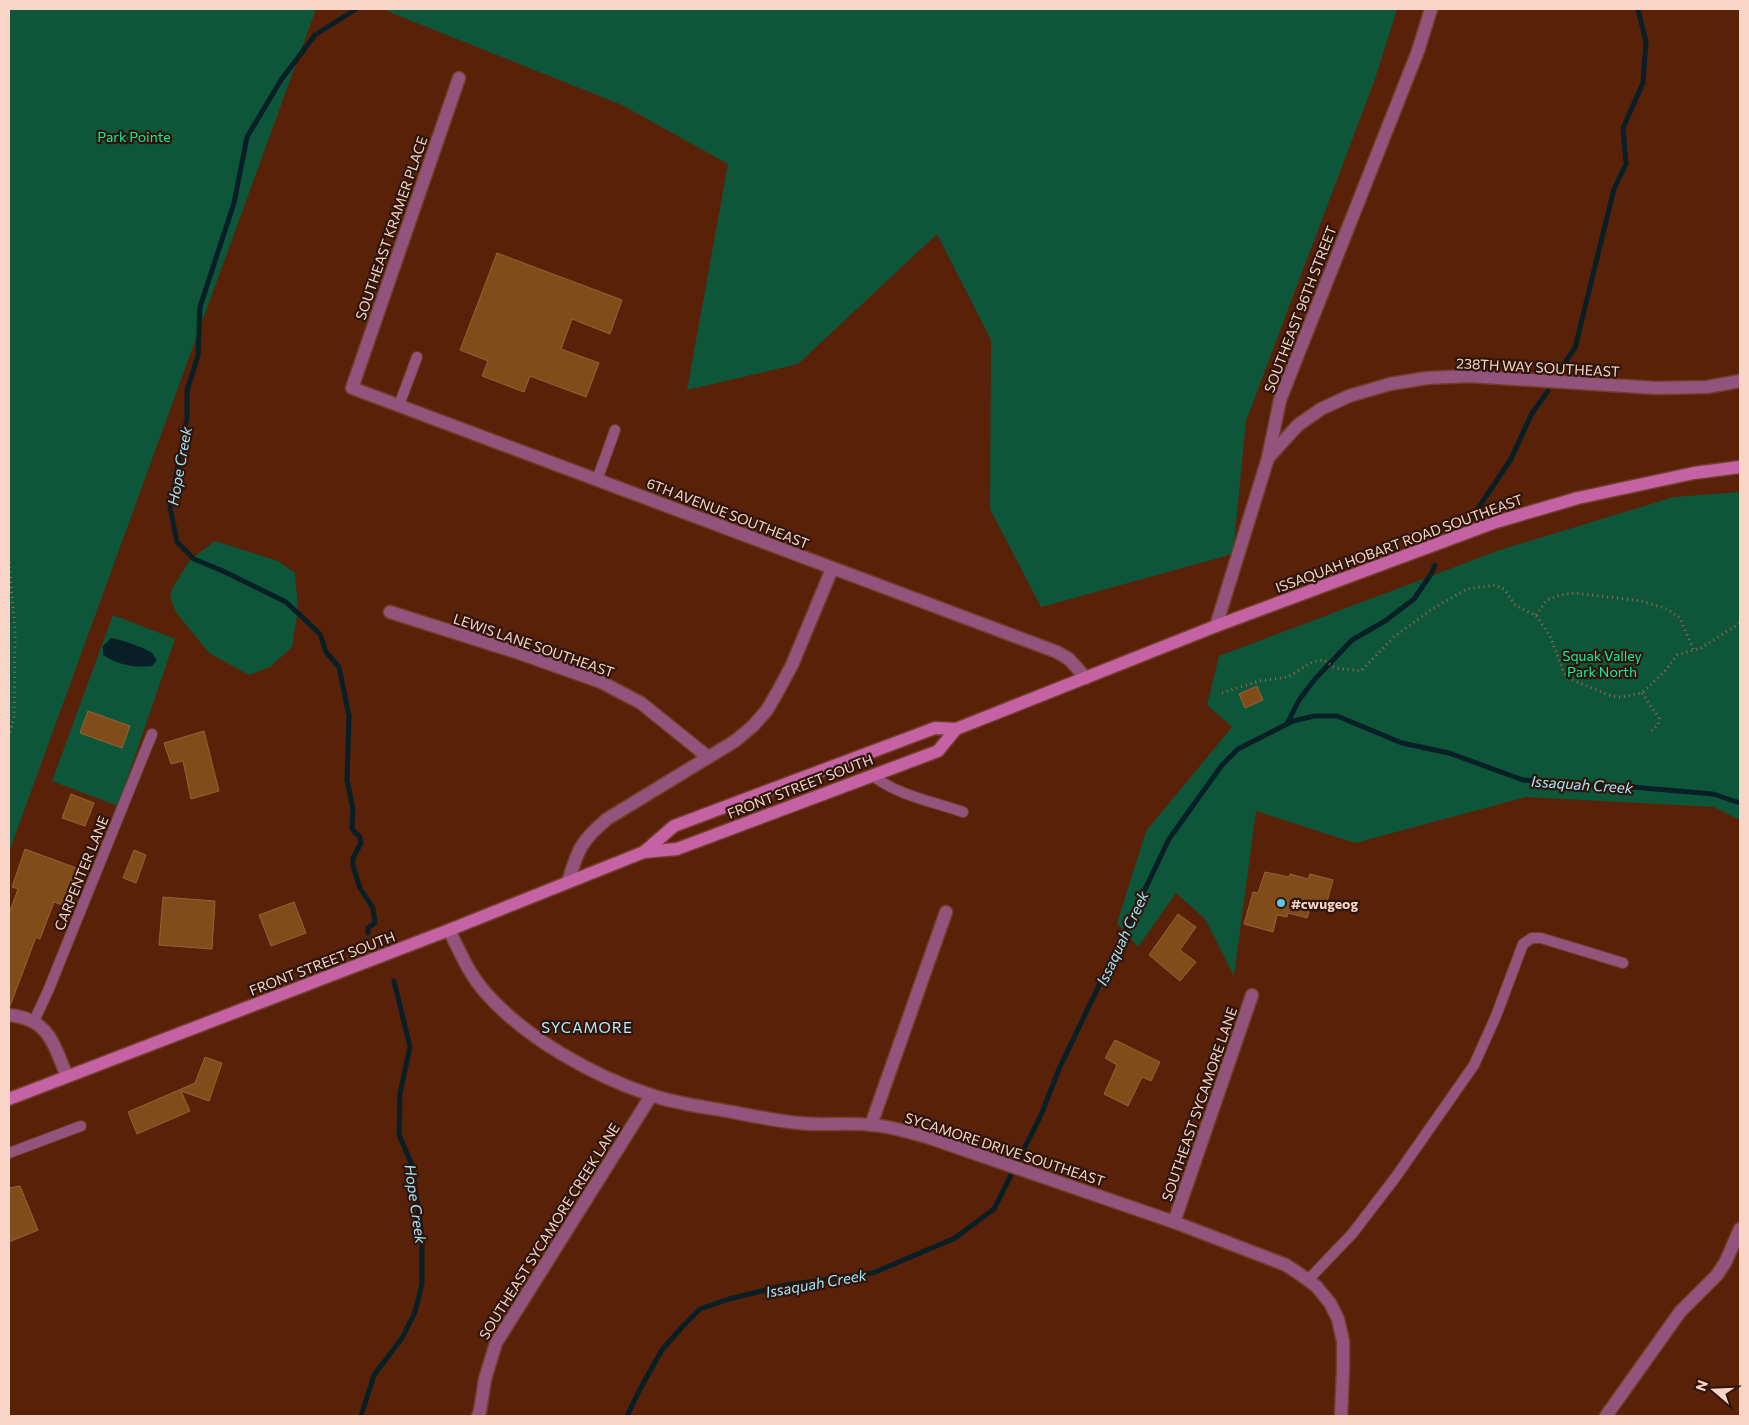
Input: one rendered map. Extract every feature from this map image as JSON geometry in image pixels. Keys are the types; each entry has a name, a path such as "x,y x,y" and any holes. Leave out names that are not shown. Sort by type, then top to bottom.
{"main road":[{"name":"ISSAQUAH HOBART ROAD SOUTHEAST","path":"1216,626 1496,522 1578,498 1694,473 1740,467"},
{"name":"FRONT STREET SOUTH","path":"644,852 674,826 935,728 956,729 1216,626"},
{"name":"FRONT STREET SOUTH","path":"9,1099 449,930 644,852 677,849 938,751 956,729"},
{"path":"800,778 808,799"}],"street":[{"name":"SOUTHEAST 96TH STREET","path":"1216,626 1268,458 1280,400 1418,50 1431,9"},
{"name":"SOUTHEAST KRAMER PLACE","path":"352,388 459,78"},
{"name":"238TH WAY SOUTHEAST","path":"1268,458 1298,425 1321,409 1349,396 1390,384 1426,378 1469,376 1656,388 1707,387 1740,381"},
{"name":"6TH AVENUE SOUTHEAST","path":"352,388 1057,652 1069,659 1086,678"},
{"path":"568,882 579,848 596,828 607,819 735,741 767,710 792,665 832,568"},
{"name":"LEWIS LANE SOUTHEAST","path":"390,612 519,653 608,685 642,703 708,757"},
{"path":"871,1124 946,912"},
{"name":"SYCAMORE DRIVE SOUTHEAST","path":"449,930 472,975 485,993 505,1012 536,1037 565,1056 601,1075 651,1096 800,1124 871,1124 898,1129 1174,1222 1286,1265 1316,1286 1330,1303 1338,1319 1342,1341 1343,1370 1340,1416"},
{"name":"SOUTHEAST SYCAMORE LANE","path":"1174,1222 1252,995"},
{"path":"9,1015 22,1016 41,1026 49,1035 67,1076"},
{"name":"SOUTHEAST SYCAMORE CREEK LANE","path":"478,1416 485,1379 496,1342 651,1096"},
{"path":"1606,1416 1680,1312 1716,1276 1725,1263 1740,1229"}],"lane":[{"path":"399,405 417,356"},
{"path":"597,480 615,430"},
{"name":"CARPENTER LANE","path":"34,1021 48,991 152,734"},
{"path":"872,775 896,790 963,812"},
{"path":"1308,1280 1352,1234 1395,1178 1474,1065 1496,1016 1523,944 1532,938 1541,938 1623,962"},
{"path":"9,1153 81,1126"}],"path":[{"path":"9,562 14,630 14,717 9,736"},
{"path":"1222,693 1259,681 1288,677 1312,662 1324,660 1334,668 1361,670 1394,637 1432,609 1466,589 1496,585 1504,589 1515,605 1536,615 1550,636 1564,673 1568,678 1610,696 1621,697 1642,693 1664,672 1677,655 1701,648 1740,623"},
{"path":"1536,615 1547,600 1560,595 1575,593 1641,601 1667,609 1680,618 1693,649"},
{"path":"1642,693 1659,718 1658,725 1650,732"}],"green space":[{"name":"Park Pointe","path":"9,9 316,9 9,852"},
{"path":"382,9 1397,9 1375,79 1246,421 1233,554 1041,607 990,509 991,340 937,234 798,364 687,390 728,164 622,105"},
{"name":"Squak Valley Park North","path":"1740,492 1740,820 1714,807 1526,797 1355,843 1256,811 1234,976 1205,919 1176,893 1138,947 1117,923 1146,831 1232,727 1207,705 1219,656 1500,550 1674,497"},
{"path":"215,541 278,561 295,573 298,609 292,647 270,667 249,675 209,653 175,611 170,595 190,560"},
{"path":"113,615 175,639 118,806 52,781"}],"water":[{"path":"111,638 144,649 152,653 157,660 152,666 145,667 126,665 114,661 103,655 103,646"}],"building":[{"path":"497,253 622,300 610,334 572,319 561,349 599,363 586,397 530,376 524,392 482,376 488,361 460,350"},
{"path":"1257,686 1263,700 1245,708 1239,694"},
{"path":"88,711 130,726 122,748 80,733"},
{"path":"204,731 219,791 191,799 183,761 171,764 164,743"},
{"path":"71,794 94,803 85,826 62,818"},
{"path":"25,849 79,869 65,906 54,902 40,939 36,937 9,1006 9,914 18,889 12,887"},
{"path":"134,850 146,855 136,883 123,878"},
{"name":"#cwugeog","path":"1265,872 1289,877 1290,874 1308,879 1310,874 1333,880 1326,905 1313,901 1307,918 1288,913 1287,917 1277,915 1273,932 1244,924 1253,892 1258,893"},
{"path":"163,897 215,901 212,949 159,945"},
{"path":"294,902 306,933 271,946 259,915"},
{"path":"1178,914 1196,927 1180,950 1196,962 1180,981 1149,955"},
{"path":"1115,1040 1160,1062 1151,1081 1142,1077 1128,1106 1104,1094 1117,1065 1105,1058"},
{"path":"205,1057 222,1063 209,1101 181,1091 190,1111 137,1134 128,1112 195,1083"},
{"path":"20,1186 38,1230 9,1242 9,1188"}],"waterway":[{"name":"Hope Creek","path":"356,9 315,35 281,80 247,137 234,203 200,307 198,356 187,390 187,418 170,507 177,542 194,559 286,602 320,634 326,652 339,667 349,716 347,780 353,809 352,828 359,835 361,843 353,858 353,866 360,888 373,908 375,923 368,928 368,933"},
{"path":"1562,367 1575,348 1614,189 1626,164 1623,128 1643,83 1646,42 1638,9"},
{"path":"1473,516 1511,459 1532,413 1548,391"},
{"path":"1287,724 1299,700 1315,679 1352,640 1385,621 1414,599 1435,565"},
{"name":"Issaquah Creek","path":"627,1416 662,1350 700,1309 729,1299 786,1285 873,1273 955,1238 994,1209 1041,1115 1059,1069 1169,839 1222,765 1238,749 1293,721 1314,716 1337,716 1402,743 1449,753 1523,780 1713,794 1740,803"},
{"name":"Hope Creek","path":"361,1416 374,1375 402,1338 415,1312 422,1284 422,1235 412,1165 399,1135 400,1093 410,1047 394,981"}],"place":[{"name":"#cwugeog","path":"1281,903"}],"district":[{"name":"SYCAMORE","path":"587,1027"}]}
